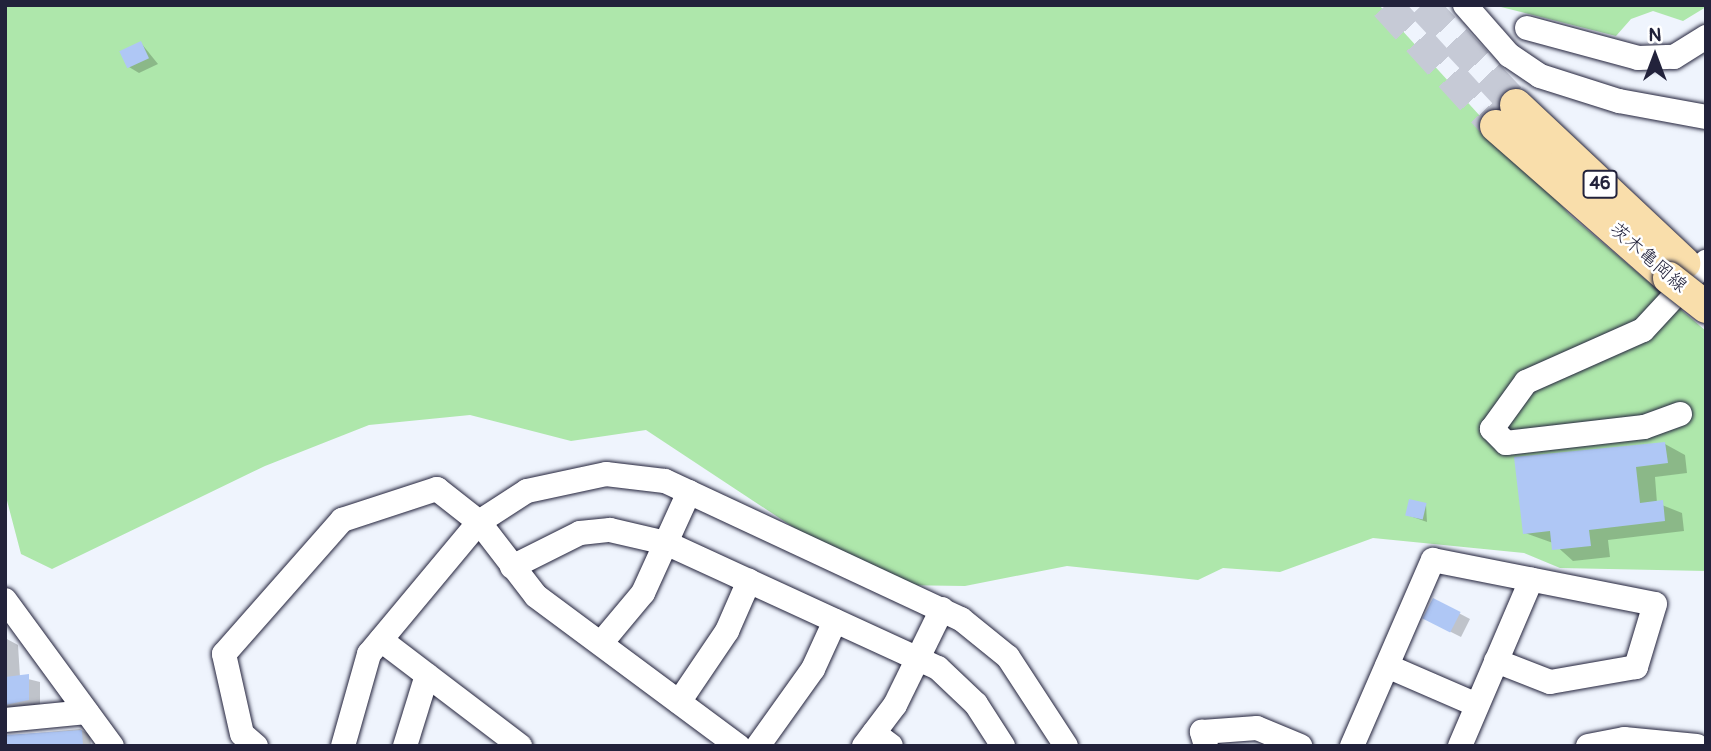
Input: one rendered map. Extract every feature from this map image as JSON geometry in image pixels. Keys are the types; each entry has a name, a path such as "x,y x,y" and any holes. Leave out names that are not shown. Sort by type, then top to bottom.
{"main road":[{"name":"茨木亀岡線","path":"1506,115 1687,278 1706,307"}],"street":[{"path":"1465,5 1509,55 1540,76 1632,104 1706,117"},
{"path":"1527,28 1638,58 1674,57 1706,37"},
{"path":"1680,414 1644,427 1506,443 1492,429 1525,382 1643,330 1687,278"},
{"path":"344,746 361,671 381,640 478,522 527,491 580,476 639,475 689,492 942,609 1008,657 1066,746"},
{"path":"256,746 243,734 224,654 342,520 437,489 478,522 537,596 738,746"},
{"path":"602,642 643,593 689,492"},
{"path":"513,566 580,533 610,530 666,543 918,658 958,684 1003,746"},
{"path":"1352,746 1433,561 1655,604 1636,667 1550,682 1496,661"},
{"path":"1460,746 1531,580"},
{"path":"679,702 727,631 748,581"},
{"path":"5,600 13,622 112,746"},
{"path":"876,741 942,609"},
{"path":"758,746 813,669 835,621"},
{"path":"381,640 520,746"},
{"path":"1387,666 1477,705"},
{"path":"405,746 427,675"},
{"path":"5,720 87,712"},
{"path":"1206,746 1202,733 1257,728 1300,746"},
{"path":"1588,746 1624,739 1697,746"}],"green space":[{"path":"5,5 1379,5 1570,215 1706,331 1706,571 1560,568 1524,553 1373,538 1280,572 1223,568 1198,580 1067,566 965,586 896,585 846,562 646,430 571,441 470,415 369,425 265,466 52,569 21,554 5,493"},
{"path":"1493,5 1706,7 1683,21 1653,11 1631,19 1616,36"}],"building":[{"path":"141,41 149,58 127,68 119,51"},
{"path":"1665,442 1668,463 1636,467 1640,503 1663,500 1665,521 1589,530 1591,546 1552,550 1550,531 1523,534 1514,457"},
{"path":"1409,499 1427,503 1423,520 1405,516"},
{"path":"1433,598 1461,612 1450,633 1423,618"},
{"path":"29,674 29,700 5,705 5,677"},
{"path":"82,730 83,746 5,746 5,735"}],"tunnel":[{"path":"1386,5 1496,126"},
{"path":"1422,5 1516,105"}]}
